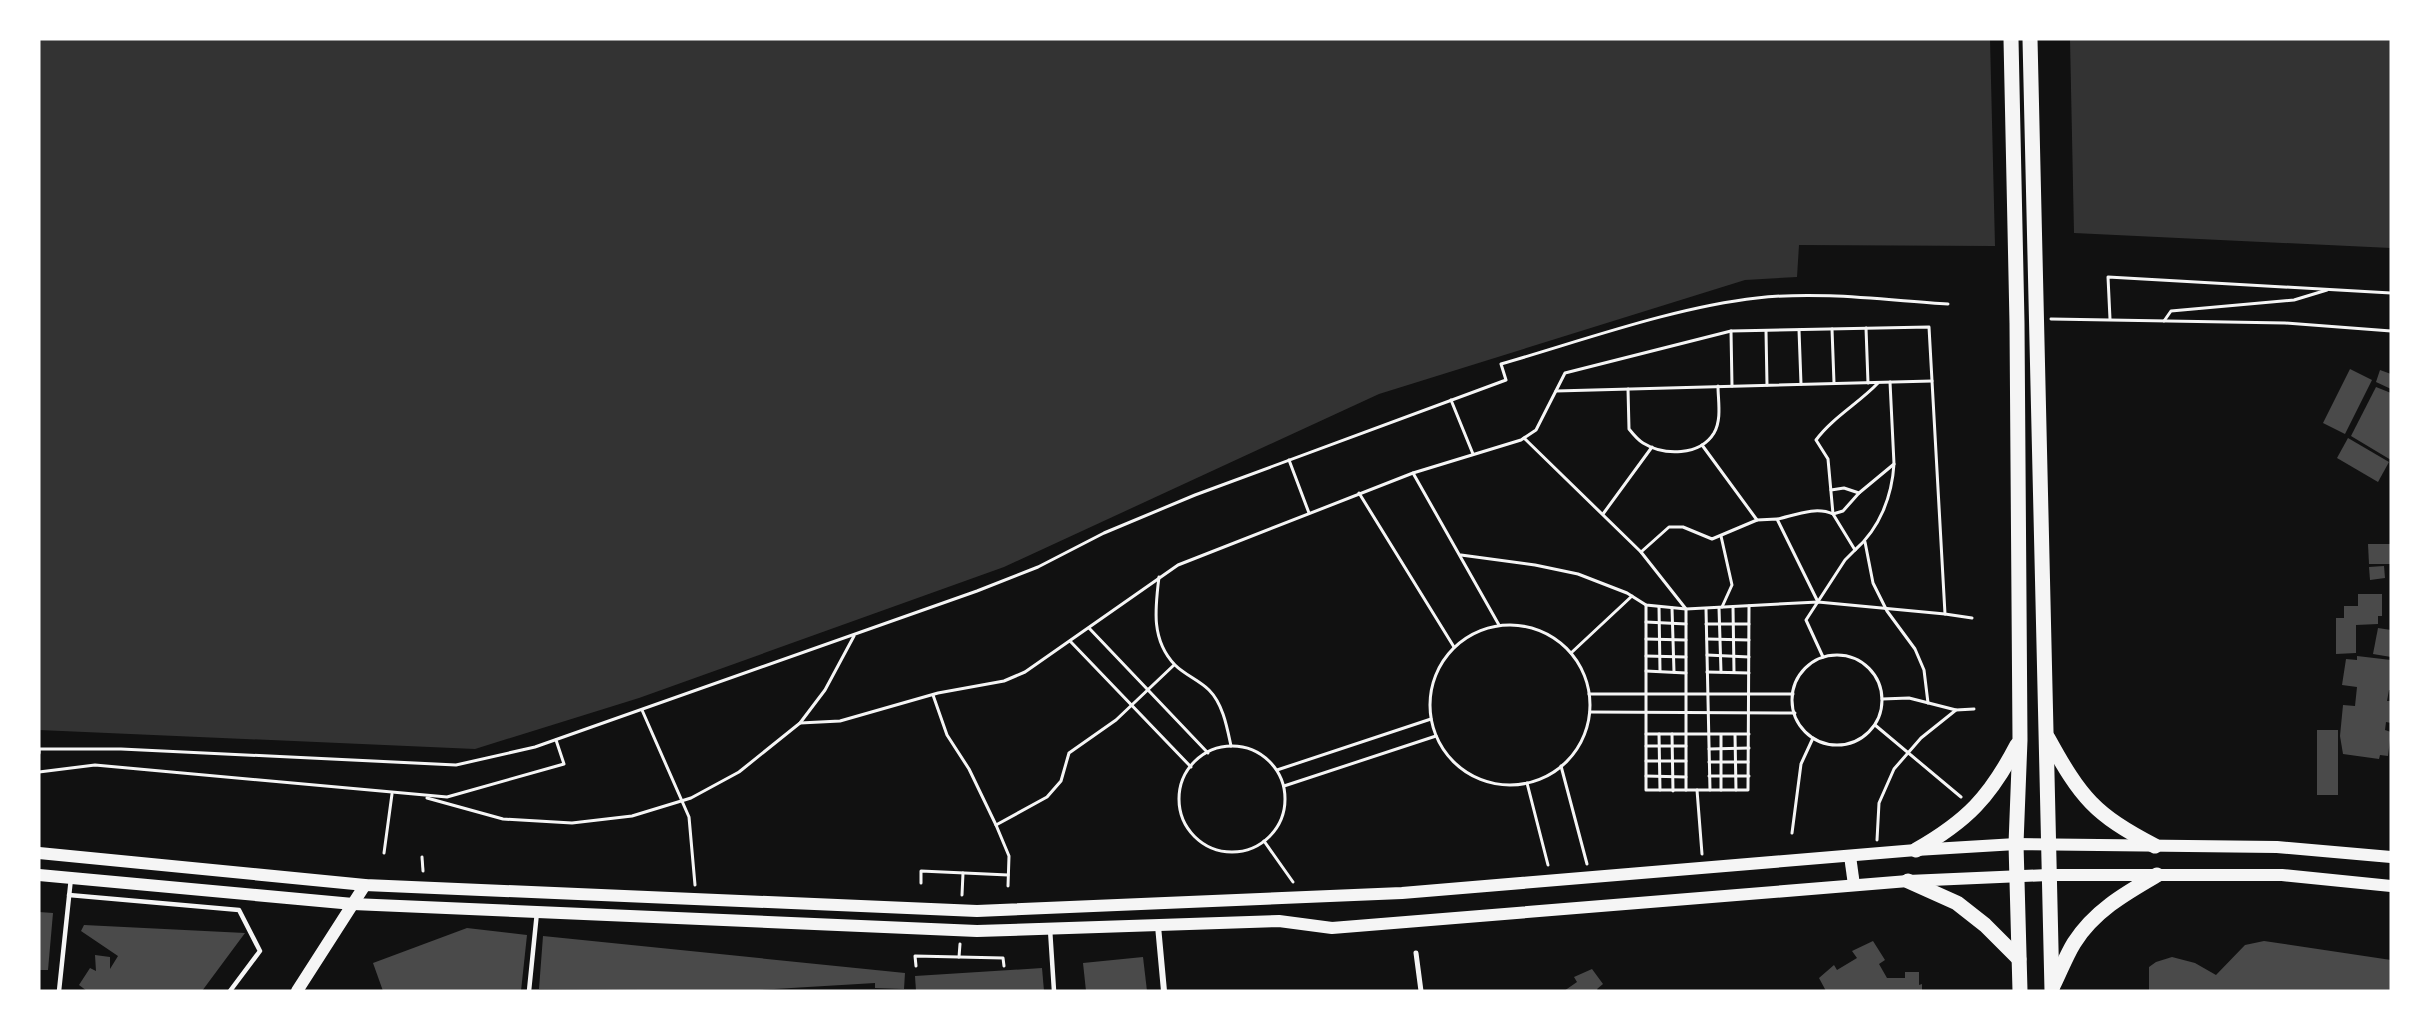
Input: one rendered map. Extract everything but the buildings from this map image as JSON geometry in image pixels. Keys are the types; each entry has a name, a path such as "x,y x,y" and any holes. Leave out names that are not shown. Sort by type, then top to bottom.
{"main road":[{"path":"2011,39 2020,740 2016,844 2020,991"},
{"path":"2030,39 2042,319 2048,737 2047,844 2052,990"},
{"path":"2048,737 2071,780 2092,806 2121,828 2155,846"},
{"path":"1916,850 1952,830 1978,805 2000,777 2020,740"},
{"path":"39,853 365,885 977,911 1305,898 2016,844 2277,847 2391,857"},
{"path":"1850,856 1854,885"},
{"path":"39,875 353,904 976,931 1279,921 1332,928 1908,881 2048,875 2282,875 2391,886"},
{"path":"2052,990 2074,943 2092,920 2116,899 2157,875"},
{"path":"1908,881 1957,903 1985,925 2019,959"},
{"path":"297,991 365,885"}],"street":[{"path":"1158,926 1164,991"},
{"path":"1416,953 1421,991"}],"lane":[{"path":"59,991 71,878"},
{"path":"69,895 239,910 260,951 230,991"},
{"path":"529,991 537,912"},
{"path":"1050,929 1054,991"}],"path":[{"path":"2110,320 2108,278 2391,293"},
{"path":"2164,321 2171,311 2294,300 2329,290"},
{"path":"39,753 39,749 121,749 456,765 556,740 854,636 1038,567 1114,529 1289,460 1506,380 1501,364 1705,307 1757,298 1813,296 1948,304"},
{"path":"2042,319 2285,323 2391,331"},
{"path":"800,723 840,721 933,695 1004,681 1025,672 1178,565 1413,472 1524,438 1536,430 1565,373 1731,331 1929,327 1945,614"},
{"path":"1866,328 1868,383"},
{"path":"1832,329 1833,383"},
{"path":"1799,330 1801,384"},
{"path":"1731,331 1732,386"},
{"path":"1766,331 1767,385"},
{"path":"1556,391 1932,381"},
{"path":"1855,550 1833,514 1828,459 1816,440 1823,430 1860,402 1879,382"},
{"path":"1823,657 1806,620 1845,560 1874,529 1886,506 1893,482 1890,382"},
{"path":"1628,389 1629,429 1642,442 1652,447 1663,451 1684,452 1702,445 1714,433 1719,420 1718,386"},
{"path":"1451,400 1473,454"},
{"path":"1524,438 1641,552 1686,609 1686,790"},
{"path":"1702,445 1757,520"},
{"path":"1603,514 1652,447"},
{"path":"1289,460 1309,513"},
{"path":"1641,552 1670,527 1683,527 1712,539 1757,520 1778,519 1813,511 1826,510 1833,514 1843,511 1858,493 1894,464"},
{"path":"1413,472 1499,625"},
{"path":"1831,490 1844,488 1858,493"},
{"path":"1359,493 1454,648"},
{"path":"1778,519 1818,602"},
{"path":"1721,536 1732,585 1721,608 1721,672"},
{"path":"1864,542 1873,583 1887,610 1915,649 1924,670 1928,703"},
{"path":"1461,555 1535,565 1578,574 1632,596 1646,606 1686,609 1818,602 1972,618"},
{"path":"1159,577 1155,610 1157,637 1174,665 1209,691 1224,716 1232,746"},
{"path":"1571,653 1632,596"},
{"path":"1646,606 1646,790 1749,790 1749,606"},
{"path":"1659,607 1659,671"},
{"path":"1733,607 1734,672"},
{"path":"1672,608 1674,672"},
{"path":"1706,608 1710,790"},
{"path":"1646,622 1686,624"},
{"path":"1515,624 1540,629 1562,642 1579,662 1589,694 1590,712 1585,736 1569,759 1547,777 1527,783 1492,784 1466,773 1446,754 1436,736 1429,702 1434,676 1447,654 1454,648 1466,637 1489,626 1515,624"},
{"path":"1706,624 1749,624"},
{"path":"1088,628 1208,753"},
{"path":"39,772 95,765 422,797 503,819 572,823 632,816 683,800 739,772 800,723 825,690 854,636"},
{"path":"1646,639 1686,640"},
{"path":"1707,639 1749,640"},
{"path":"1070,641 1191,767"},
{"path":"1707,655 1749,657"},
{"path":"1646,656 1686,657"},
{"path":"1848,656 1861,662 1872,671 1879,684 1882,699 1874,725 1863,736 1850,743 1834,745 1813,738 1797,721 1793,694 1798,677 1808,666 1823,657 1848,656"},
{"path":"996,825 1047,797 1061,781 1069,753 1116,720 1174,665"},
{"path":"1646,671 1686,673"},
{"path":"1707,672 1749,673"},
{"path":"1589,694 1793,694"},
{"path":"933,695 947,735 969,770 1009,856 1008,886"},
{"path":"1882,699 1909,698 1956,710 1974,709"},
{"path":"642,710 683,800 692,834 696,899"},
{"path":"1877,853 1879,803 1894,769 1921,738 1956,710"},
{"path":"1590,712 1795,713"},
{"path":"1277,770 1431,719"},
{"path":"1874,725 1909,752 1960,798"},
{"path":"1646,734 1749,734"},
{"path":"1659,734 1660,790"},
{"path":"1672,734 1673,790"},
{"path":"1721,734 1721,790"},
{"path":"1735,734 1736,790"},
{"path":"1284,786 1436,736"},
{"path":"1792,832 1801,764 1813,738"},
{"path":"422,797 464,794 564,764 556,740"},
{"path":"1232,746 1257,753 1277,770 1284,786 1285,804 1280,822 1256,847 1239,852 1221,852 1205,846 1192,835 1183,820 1179,803 1180,786 1191,767 1208,753 1232,746"},
{"path":"1646,746 1686,746"},
{"path":"1709,749 1749,748"},
{"path":"1646,761 1686,761"},
{"path":"1709,762 1748,762"},
{"path":"1561,766 1590,877"},
{"path":"1646,776 1686,777"},
{"path":"1709,776 1749,776"},
{"path":"1527,783 1552,880"},
{"path":"1697,790 1703,868"},
{"path":"384,853 392,794"},
{"path":"1264,841 1305,898"},
{"path":"423,856 423,871"},
{"path":"921,883 921,871 1008,875"},
{"path":"916,966 915,956 1003,958 1004,966"}],"shaded area":[{"path":"39,39 1990,39 1995,246 1799,245 1797,277 1745,280 1379,394 1004,567 639,698 475,749 39,730"},
{"path":"2070,39 2391,39 2391,248 2074,233"}]}
